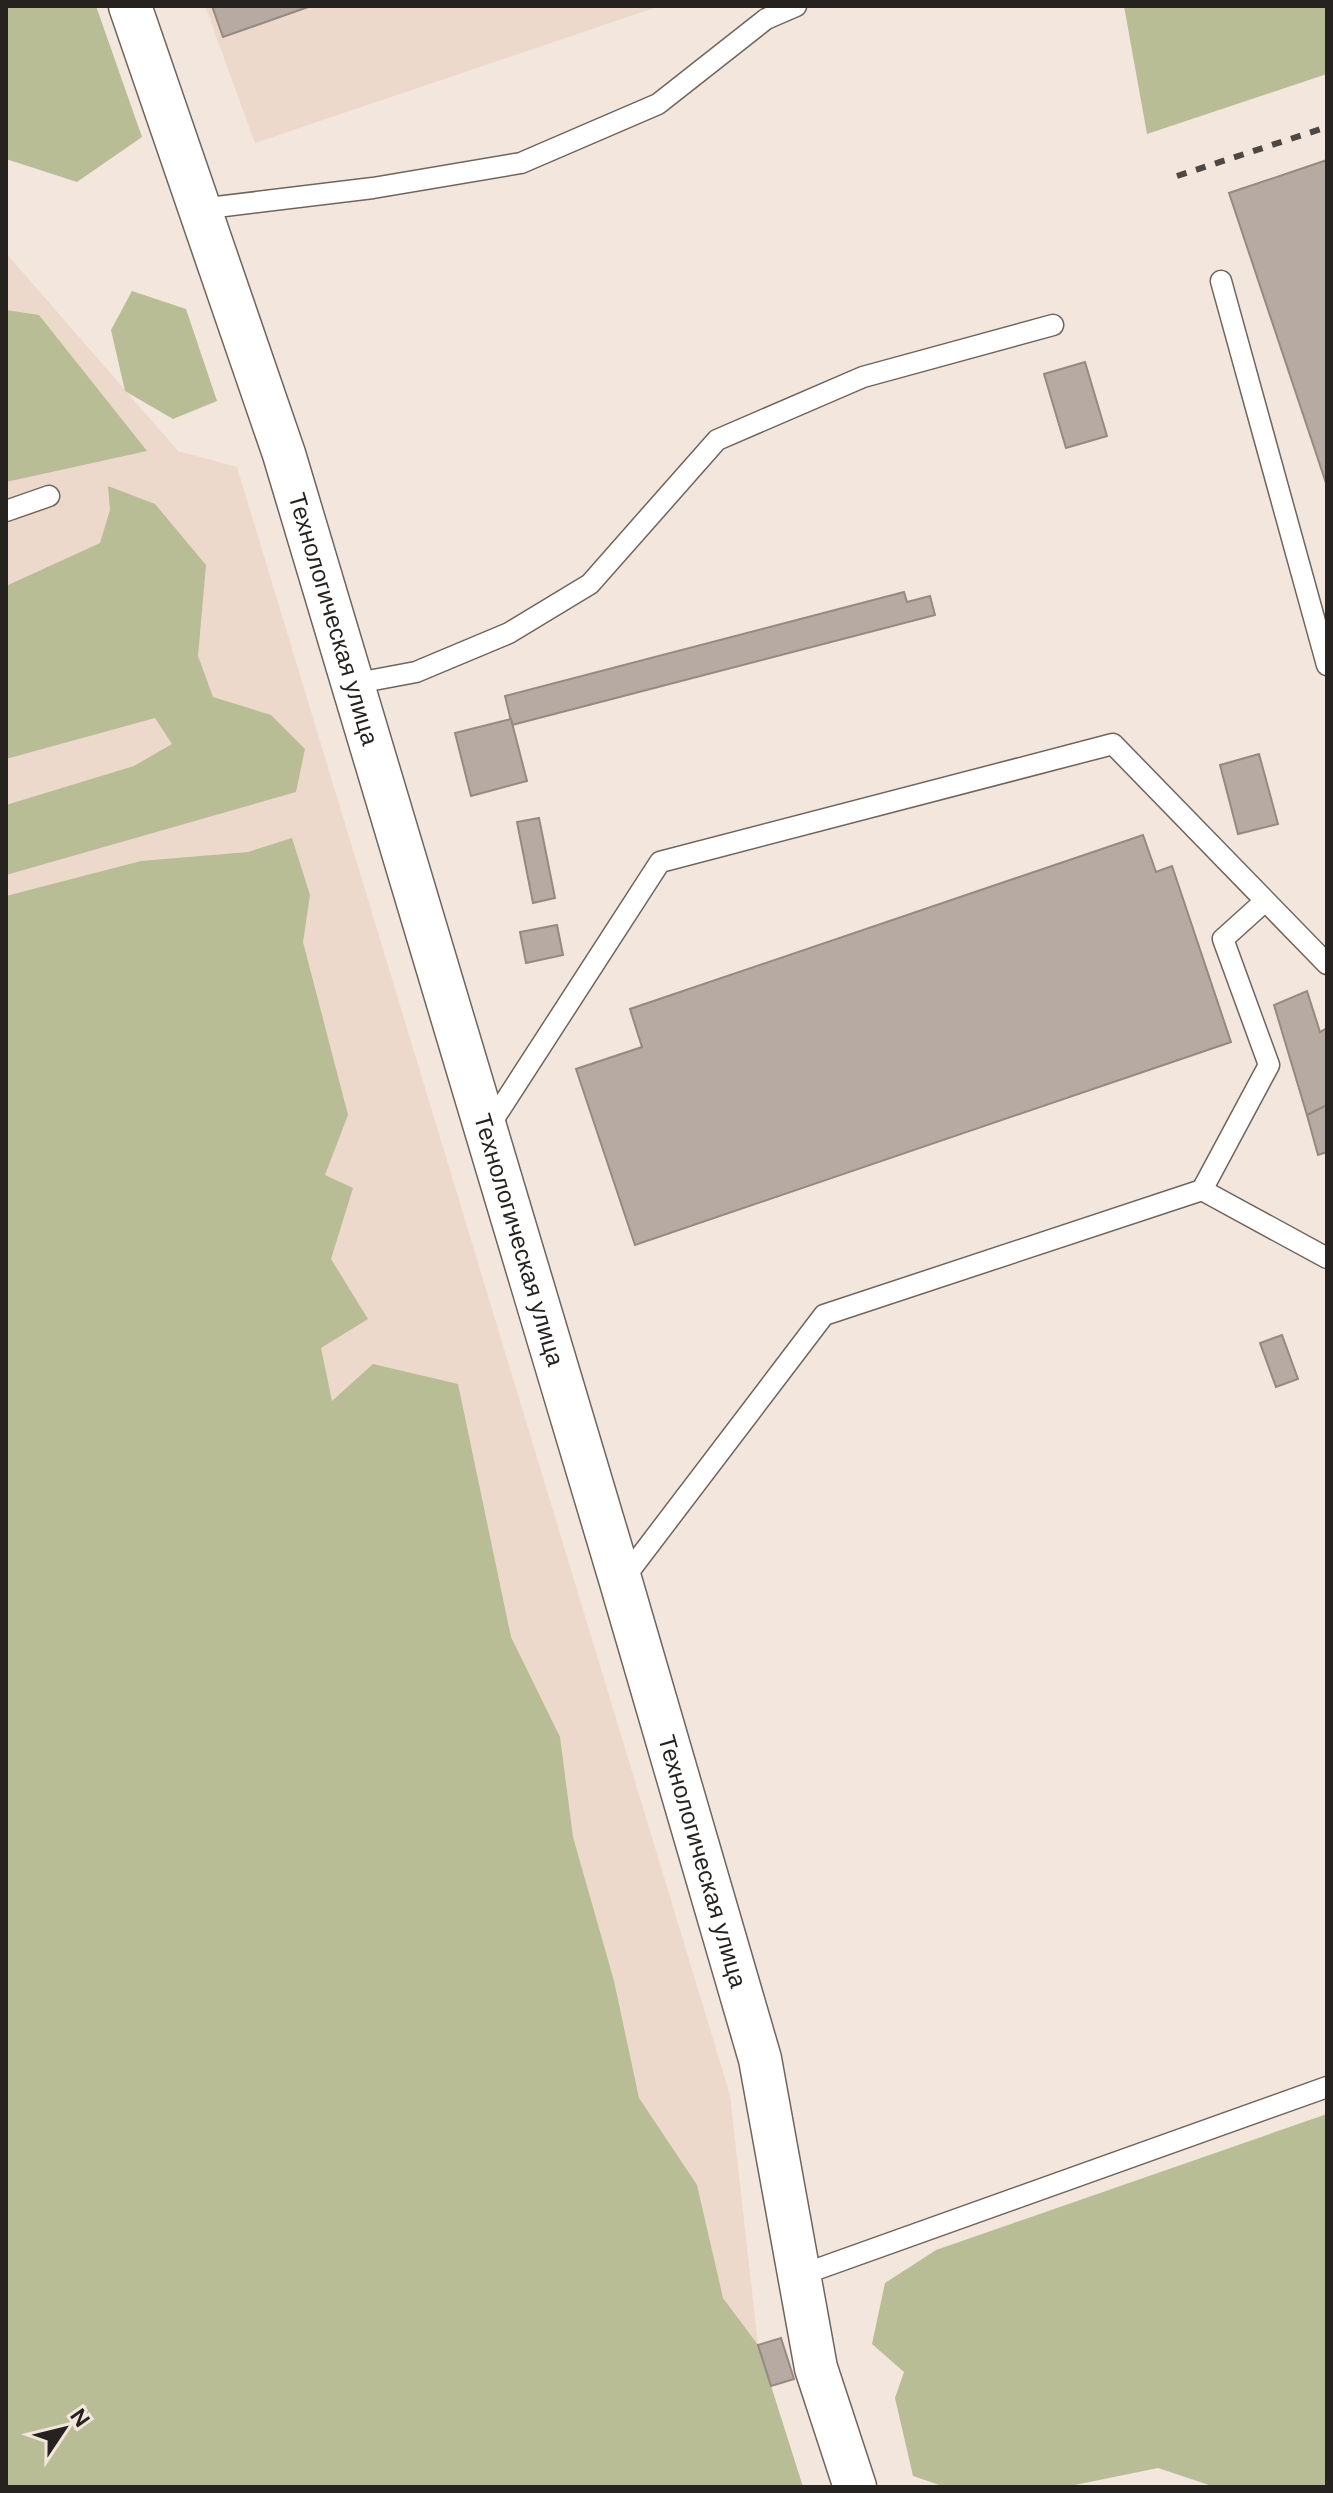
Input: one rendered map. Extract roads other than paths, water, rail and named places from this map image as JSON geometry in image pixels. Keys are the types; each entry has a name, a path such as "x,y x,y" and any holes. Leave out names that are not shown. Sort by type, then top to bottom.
{"street":[{"name":"Технологическая улица","path":"130,6 284,454 621,1582 760,2059 816,2368 855,2487"}],"lane":[{"path":"200,209 373,188 521,163 658,104 766,19 796,6"},
{"path":"1221,281 1327,665"},
{"path":"352,684 416,672 509,633 590,584 717,440 863,377 1053,325"},
{"path":"6,511 49,496"},
{"path":"485,1133 660,862 1113,744 1327,964"},
{"path":"621,1582 824,1315 1202,1190 1269,1065 1223,939 1264,902"},
{"path":"1202,1190 1327,1258"},
{"path":"798,2276 1327,2087"}],"railway":[{"path":"1177,176 1327,127"}]}
